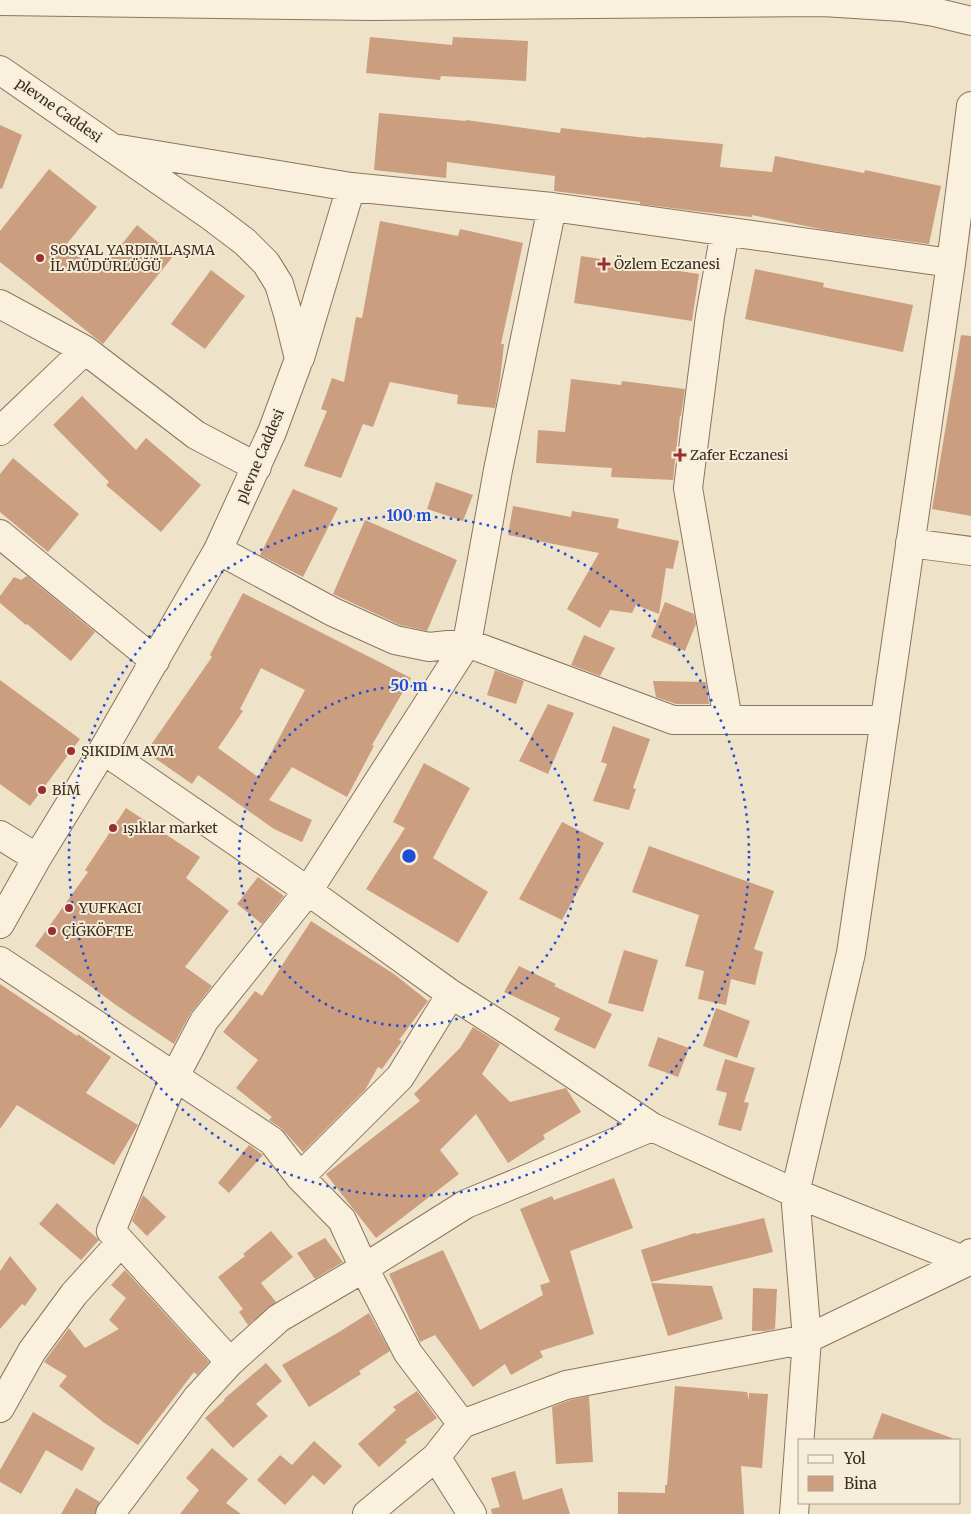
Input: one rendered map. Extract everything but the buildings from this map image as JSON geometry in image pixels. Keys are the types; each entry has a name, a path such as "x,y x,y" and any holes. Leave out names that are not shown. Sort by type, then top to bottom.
{"street":[{"path":"0,1 372,6 823,2 902,7 971,21"},
{"name":"plevne Caddesi","path":"0,70 245,242 266,263 279,284 299,359 272,432 218,550 0,924"},
{"path":"799,1439 806,1339 795,1193 851,953 951,263 971,106"},
{"path":"112,147 351,187 552,207 951,263"},
{"path":"299,359 351,187"},
{"path":"230,1362 111,1231 175,1076 204,1021 308,891 467,643 498,470 552,207"},
{"path":"725,232 710,316 688,488 728,720"},
{"path":"0,304 85,350 196,435 257,466"},
{"path":"0,431 85,350"},
{"path":"0,534 154,661"},
{"path":"910,543 971,551"},
{"path":"218,550 333,612 395,640 429,647 467,643 673,720 885,720"},
{"path":"103,750 308,891 451,994 652,1127 795,1193 970,1258"},
{"path":"0,835 37,858"},
{"path":"0,961 272,1141 300,1176 342,1220 364,1268 408,1353 462,1424"},
{"path":"300,1176 400,1077 451,994"},
{"path":"110,1514 197,1398 230,1362 278,1318 364,1268 466,1204 652,1127"},
{"path":"0,1408 37,1344 74,1294 120,1242"},
{"path":"367,1514 436,1457 462,1424 566,1385 806,1339 970,1258"},
{"path":"794,1514 798,1456"},
{"path":"436,1457 472,1514"}],"place":[{"name":"SOSYAL YARDIMLAŞMA İL MÜDÜRLÜĞÜ","path":"40,258"},
{"name":"Özlem Eczanesi","path":"604,264"},
{"name":"Zafer Eczanesi","path":"680,455"},
{"name":"ŞIKIDIM AVM","path":"71,751"},
{"name":"BİM","path":"42,790"},
{"name":"ışıklar market","path":"113,828"},
{"name":"YUFKACI","path":"69,908"},
{"name":"ÇİĞKÖFTE","path":"52,931"}]}
